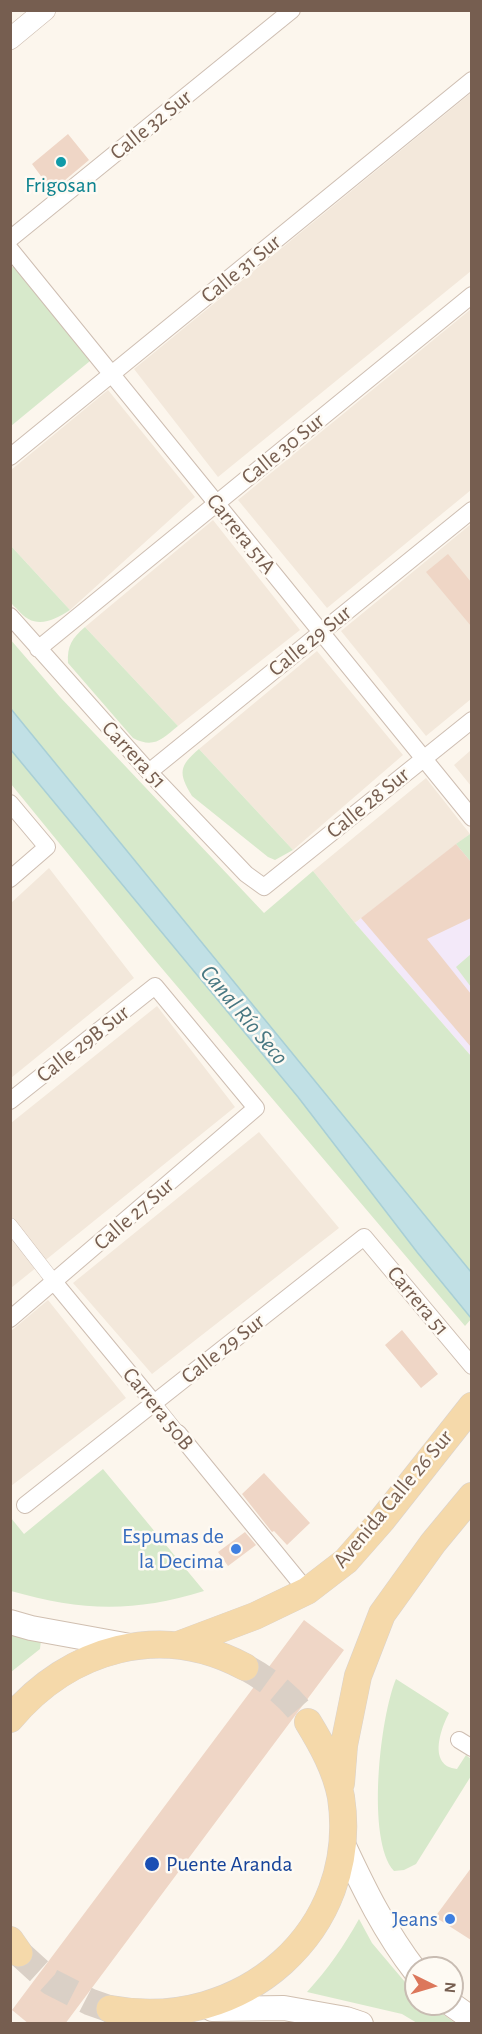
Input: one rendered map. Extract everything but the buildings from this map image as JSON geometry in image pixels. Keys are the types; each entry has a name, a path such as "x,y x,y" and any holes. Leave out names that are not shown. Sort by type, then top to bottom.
{"main road":[{"name":"Avenida Calle 26 Sur","path":"178,1645 255,1616 307,1591 346,1561 471,1406"},
{"path":"110,2009 165,2020 212,2009 252,1991 288,1963 316,1928 335,1887 343,1844 340,1796 344,1745 358,1676 382,1614 433,1543 471,1496"},
{"path":"10,1622 130,1646 178,1645 224,1656 245,1667"},
{"path":"10,1719 44,1684 85,1659 130,1646"},
{"path":"308,1722 326,1751 340,1796"},
{"path":"343,1844 370,1902 394,1945 404,1957"},
{"path":"212,2009 284,2008 346,2019 361,2024"}],"street":[{"path":"10,39 45,10"},
{"name":"Calle 32 Sur","path":"10,239 292,10"},
{"name":"Calle 31 Sur","path":"10,457 471,80"},
{"name":"Carrera 51A","path":"10,249 471,818"},
{"name":"Calle 30 Sur","path":"38,649 471,295"},
{"name":"Calle 29 Sur","path":"149,772 471,510"},
{"name":"Carrera 51","path":"10,616 149,772 246,874 264,887"},
{"name":"Calle 28 Sur","path":"264,887 471,720"},
{"path":"10,803 47,847 10,879"},
{"name":"Calle 29B Sur","path":"10,1101 155,986 256,1108"},
{"name":"Calle 27 Sur","path":"10,1319 55,1283 256,1108"},
{"name":"Carrera 50B","path":"10,1225 307,1591"},
{"name":"Calle 29 Sur","path":"25,1505 364,1237"},
{"name":"Carrera 51","path":"364,1237 471,1366"}],"shaded area":[{"path":"471,93 471,271 218,477 134,369"},
{"path":"471,309 471,490 327,608 238,500"},
{"path":"108,390 195,497 70,610 11,546 11,470"},
{"path":"213,520 300,630 178,726 85,627"},
{"path":"471,524 471,699 426,736 341,631"},
{"path":"317,651 403,755 293,850 199,749"},
{"path":"471,750 471,786 454,765"},
{"path":"426,778 470,834 355,923 313,871"},
{"path":"470,834 472,836 471,1056 355,923"},
{"path":"49,868 134,978 11,1078 11,903"},
{"path":"157,1006 235,1107 11,1288 11,1123"},
{"path":"259,1132 339,1228 152,1374 73,1283"},
{"path":"48,1300 126,1398 11,1486 11,1331"}],"green space":[{"path":"14,266 90,361 11,426 10,269"},
{"path":"10,546 70,610 43,622 36,622 23,616 11,602"},
{"path":"85,627 178,726 157,741 147,743 133,738 68,663 71,643"},
{"path":"10,639 60,697 264,913 313,871 355,923 471,1056 472,1318 465,1326 148,952 11,784"},
{"path":"199,749 293,850 275,860 268,857 192,796 184,781 183,770 184,765"},
{"path":"470,834 471,836 471,862 456,844"},
{"path":"471,954 471,987 456,967"},
{"path":"103,1469 204,1591 154,1603 107,1607 61,1603 11,1591 11,1518 24,1534"},
{"path":"11,1631 41,1640 40,1649 11,1672"},
{"path":"396,1679 449,1713 442,1728 439,1754 448,1766 457,1769 466,1755 471,1759 471,1776 416,1864 404,1870 394,1871 385,1855 380,1833 378,1778 385,1721"},
{"path":"359,1919 372,1943 404,1981 404,2015 307,1992 348,1939"},
{"path":"405,2016 445,2016 455,2023 417,2023"}],"water":[{"name":"Canal Río Seco","path":"11,709 471,1272 471,1318 417,1252 298,1097 11,750"}],"tunnel":[{"path":"245,1667 280,1691 308,1722"},
{"path":"19,1953 51,1982 90,2002 110,2009"}],"place":[{"name":"Frigosan","path":"61,162"},
{"name":"Espumas de la Decima","path":"236,1549"},
{"name":"Puente Aranda","path":"152,1864"},
{"name":"Jeans","path":"450,1919"}]}
